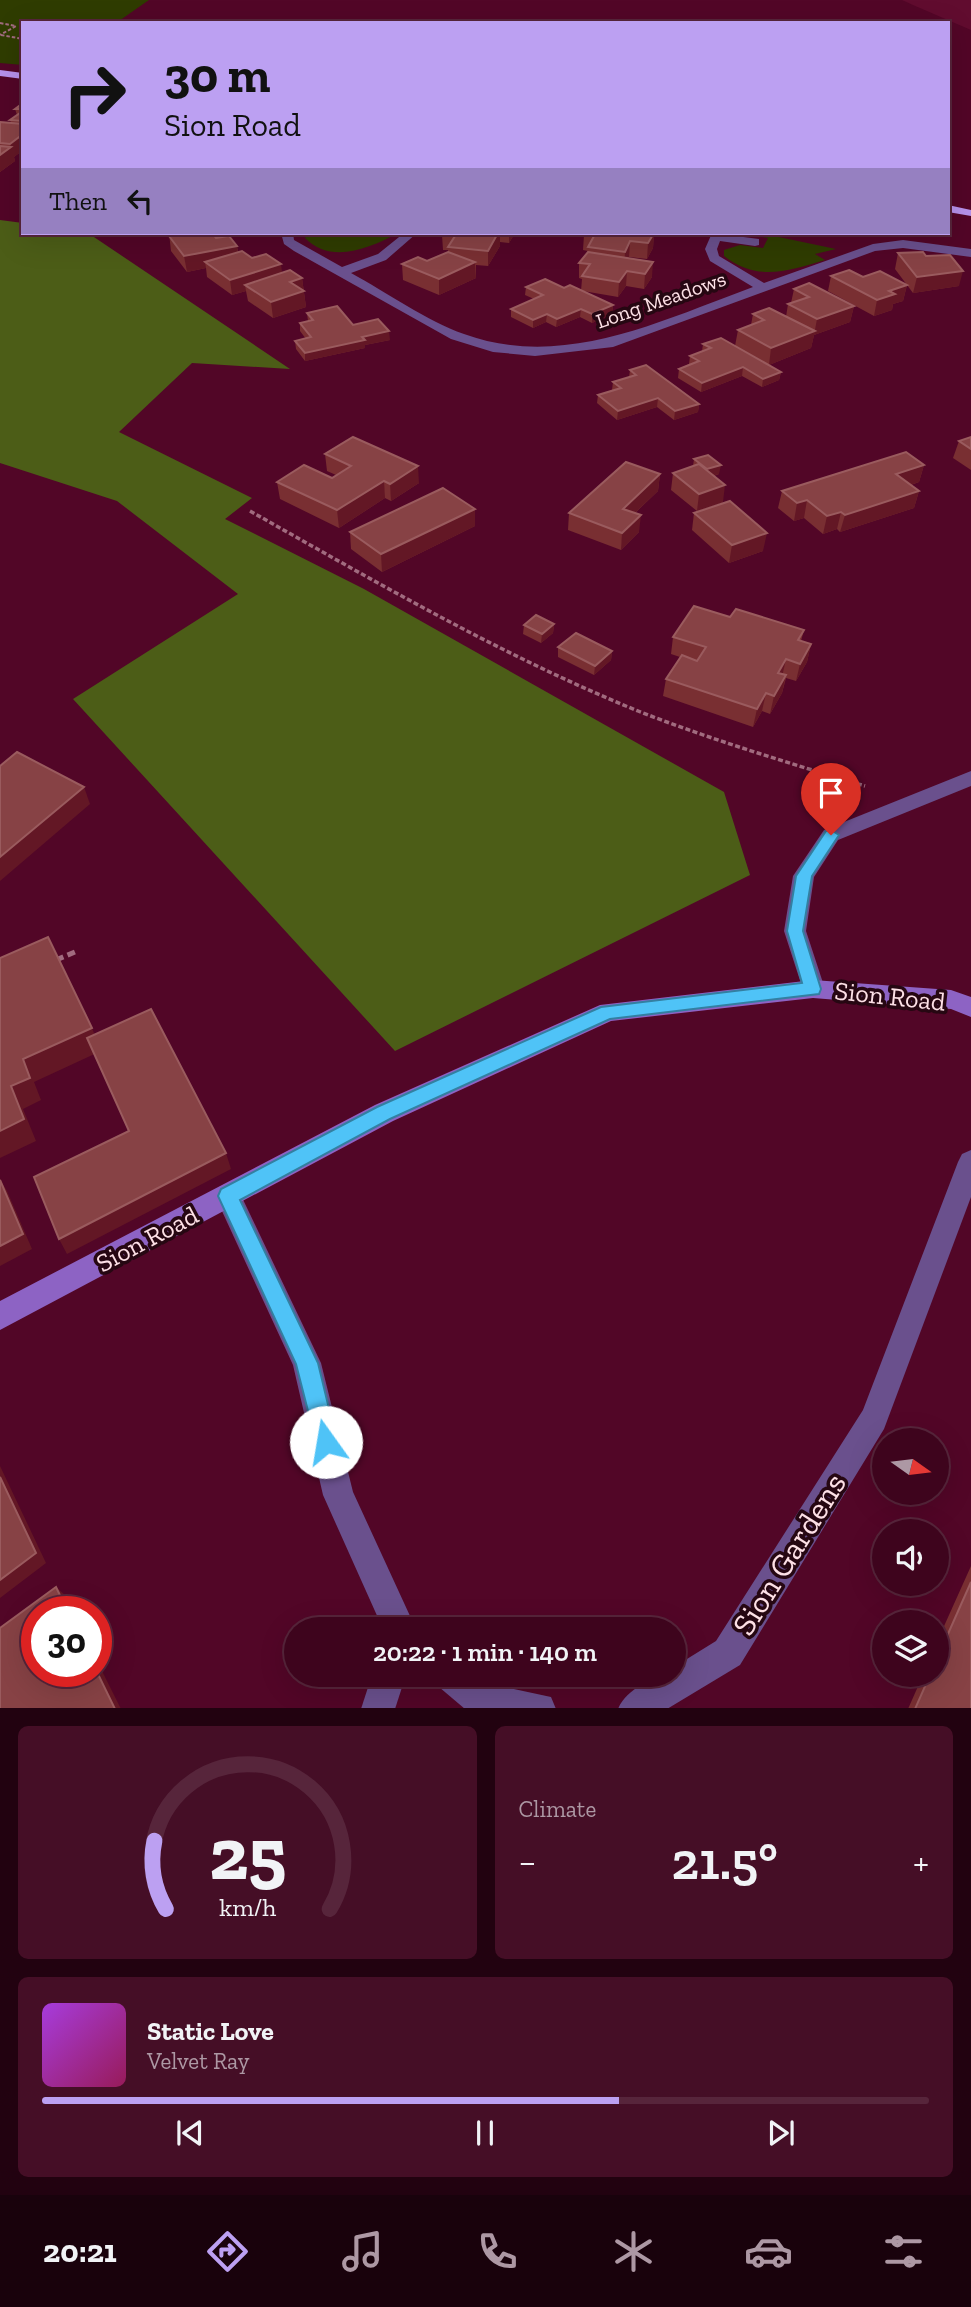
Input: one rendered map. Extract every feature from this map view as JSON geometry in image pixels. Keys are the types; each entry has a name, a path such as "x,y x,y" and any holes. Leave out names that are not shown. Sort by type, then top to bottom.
{"highway":[{"path":"0,73 21,78"},
{"path":"0,80 21,79"},
{"path":"950,208 971,213"}],"street":[{"name":"Long Meadows","path":"287,235 288,241 456,336 493,348 535,352 608,344 873,248 903,244 971,254"},
{"path":"341,272 382,257 409,235"},
{"name":"Long Meadows","path":"755,242 717,235 711,249 714,258 761,287"},
{"path":"813,989 795,931 804,876 831,835 971,778"},
{"name":"Sion Road","path":"0,1316 384,1113 607,1012 813,989 951,1000 971,1007"},
{"name":"Sion Gardens","path":"637,1708 728,1653 867,1430 971,1162"},
{"path":"228,1196 307,1363 338,1495 394,1617"},
{"path":"377,1708 384,1687"},
{"path":"465,1687 478,1698 533,1708"}],"path":[{"path":"0,23 16,26 0,35"},
{"path":"0,35 21,39"},
{"path":"250,511 379,584 604,696 730,745 916,801"},
{"path":"52,962 75,952"}],"shaded area":[{"path":"902,0 971,0 971,30 913,5"}],"green space":[{"path":"0,0 149,0 119,21 21,21 21,65 0,63"},
{"path":"0,220 21,223 21,235 91,235 290,369 192,363 119,432 252,498 225,519 364,589 724,792 750,875 395,1051 73,699 238,594 117,501 0,463"},
{"path":"306,235 394,235 363,248 338,252 315,246 305,238"},
{"path":"752,235 769,235 836,249 815,254 825,260 773,272 748,269 724,256 724,250 740,245 763,248 768,238"}],"building":[{"path":"21,112 21,121 10,120"},
{"path":"0,122 21,124 21,136 10,144 0,143"},
{"path":"0,146 11,147 0,155"},
{"path":"442,235 497,235 488,251 448,247 455,236"},
{"path":"584,235 653,235 648,243 630,241 625,252 588,247 594,236"},
{"path":"169,236 229,236 237,246 184,256"},
{"path":"242,251 252,258 266,254 281,264 230,280 205,262"},
{"path":"448,252 475,262 439,279 402,264 418,257 427,261"},
{"path":"588,252 653,262 645,274 627,271 619,282 582,276 590,264 579,263"},
{"path":"923,252 926,256 950,255 963,271 917,277 898,253"},
{"path":"290,270 302,278 290,282 304,291 271,302 245,285"},
{"path":"849,270 863,277 880,271 907,285 889,291 895,294 877,300 831,276"},
{"path":"545,279 564,288 570,285 613,305 592,314 581,309 557,319 547,314 533,320 511,309 543,295 526,287"},
{"path":"809,283 854,306 817,319 788,304 809,297 794,289"},
{"path":"337,306 353,325 378,319 389,331 362,337 365,340 305,353 295,341 311,337 300,323 313,320 307,313"},
{"path":"769,308 815,331 771,348 738,330 764,320 753,314"},
{"path":"721,338 781,372 763,379 743,367 702,383 679,369 699,361 690,356 711,348 703,344"},
{"path":"646,365 699,404 675,411 658,398 618,411 598,395 621,388 613,382 636,375 630,370"},
{"path":"353,437 418,466 390,484 384,481 337,510 277,482 304,465 332,478 351,466 325,454"},
{"path":"971,437 971,449 959,441"},
{"path":"906,452 924,465 896,474 919,491 845,515 841,512 827,516 807,500 797,503 782,491"},
{"path":"708,455 721,465 707,469 694,459"},
{"path":"626,462 660,474 623,509 641,515 622,533 569,513"},
{"path":"699,464 725,485 699,494 673,473"},
{"path":"443,488 475,509 381,554 350,532"},
{"path":"730,501 767,533 732,545 694,513"},
{"path":"694,606 730,617 736,609 804,630 798,640 811,644 800,664 786,659 778,673 786,675 774,696 766,693 757,709 666,679 682,655 697,661 706,647 673,637"},
{"path":"536,615 554,624 542,634 524,625"},
{"path":"576,633 612,651 595,666 558,647"},
{"path":"17,752 84,787 0,857 0,766"},
{"path":"48,937 92,1028 23,1059 30,1078 11,1086 24,1119 0,1131 0,958"},
{"path":"151,1009 226,1153 59,1239 34,1177 129,1131 87,1038"},
{"path":"0,1180 23,1234 0,1246"},
{"path":"0,1477 36,1553 0,1580"},
{"path":"971,1582 971,1708 915,1708 925,1687 949,1687 949,1632"},
{"path":"56,1587 60,1596 44,1596"},
{"path":"21,1613 21,1687 104,1687 115,1708 0,1708 0,1628"}],"route":[{"path":"326,1442 307,1363 228,1196 384,1113 607,1012 813,989 795,931 804,876 831,835"}]}
